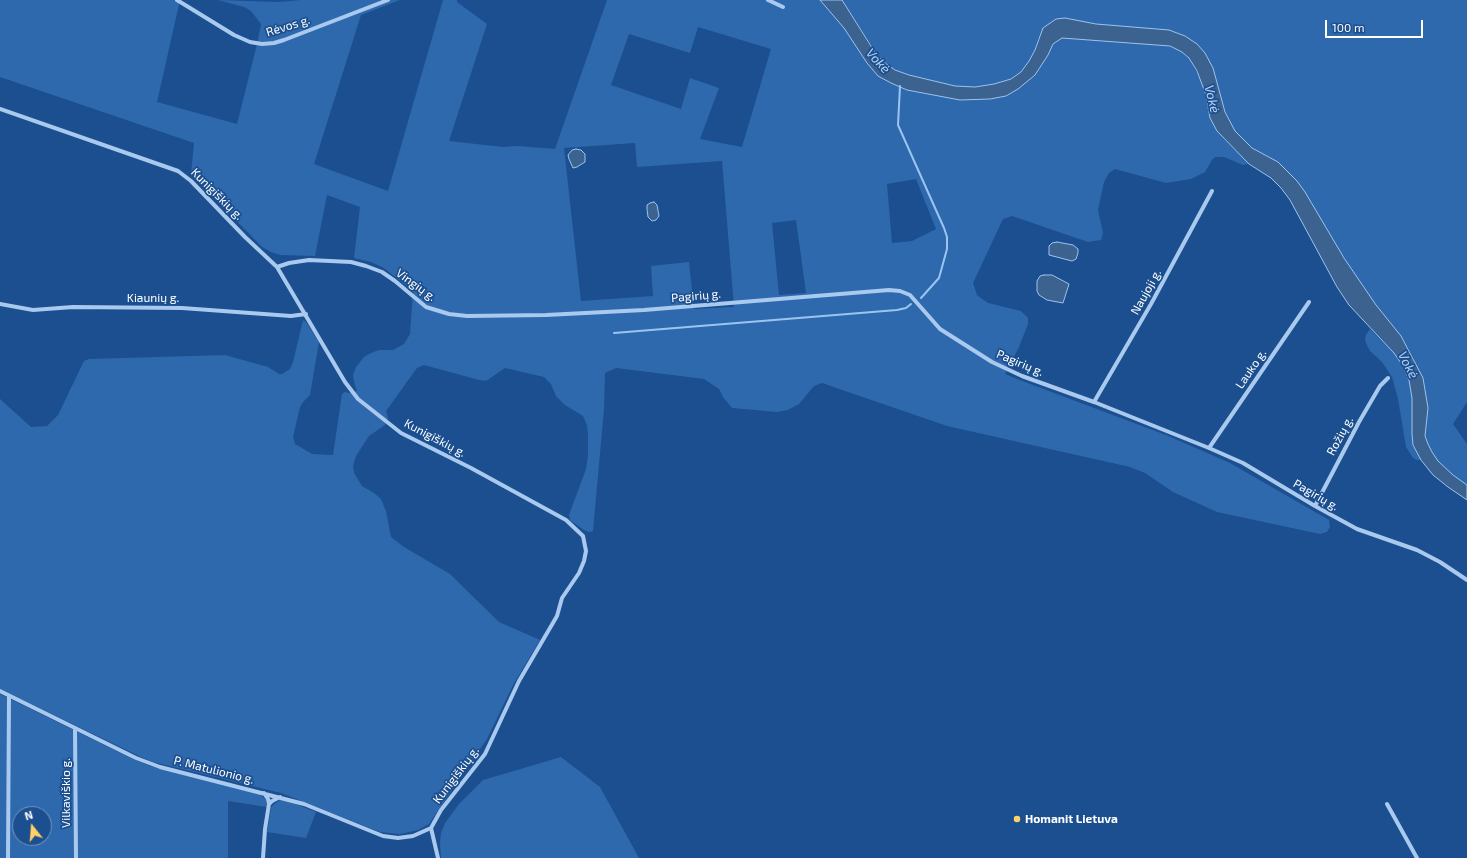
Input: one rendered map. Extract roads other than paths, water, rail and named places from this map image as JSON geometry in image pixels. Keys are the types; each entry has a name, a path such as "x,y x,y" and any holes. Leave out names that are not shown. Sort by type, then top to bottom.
{"street":[{"name":"Rėvos g.","path":"177,0 234,35 250,42 262,44 284,40 388,0"},
{"path":"768,0 783,7"},
{"name":"Kunigiškių g.","path":"0,109 178,171 191,181 245,237 277,267 345,382 358,399 401,433 471,468 566,520 583,536 586,551 579,573 562,598 557,616 519,681 486,754 441,810 431,828"},
{"name":"Naujoji g.","path":"1094,402 1151,304 1212,190"},
{"name":"Vingių g.","path":"277,267 289,263 309,260 351,262 382,272 426,307 449,314 467,316 546,316"},
{"name":"Pagirių g.","path":"546,316 644,310 889,290 900,291 910,295 940,329 992,362 1022,376 1094,402 1243,463 1356,529 1417,550 1440,562 1467,580"},
{"name":"Lauko g.","path":"1209,448 1309,302"},
{"name":"Kiaunių g.","path":"0,304 33,310 73,307 182,308 291,316 306,314"},
{"name":"Rožių g.","path":"1315,506 1359,422 1380,386 1388,378"},
{"name":"P. Matulionio g.","path":"0,692 136,758 160,767 282,797 304,804 382,836 398,838 413,836 431,828"},
{"path":"8,858 9,696"},
{"name":"Vilkaviškio g.","path":"75,728 76,858"},
{"path":"263,858 265,829 269,804 264,793"},
{"path":"269,804 276,798 282,797"},
{"path":"1387,804 1417,858"},
{"path":"431,828 438,858"}],"water":[{"name":"Vokė","path":"820,0 842,0 876,54 895,70 909,75 955,86 975,87 1011,79 1021,72 1029,61 1035,50 1043,28 1056,19 1065,18 1096,24 1169,30 1185,36 1197,44 1205,53 1213,68 1225,112 1235,131 1252,148 1278,162 1297,181 1344,258 1376,305 1401,336 1423,378 1428,408 1425,436 1428,444 1438,461 1453,475 1467,485 1467,500 1433,475 1421,460 1413,445 1412,398 1409,380 1403,366 1394,353 1349,305 1337,287 1290,200 1281,188 1271,178 1249,164 1217,131 1210,118 1206,95 1197,71 1189,58 1182,52 1170,46 1062,38 1053,44 1035,75 1018,89 1006,96 990,99 960,100 907,90 878,76 867,63 844,28"},
{"path":"572,150 581,150 585,154 585,162 573,168 568,155"},
{"path":"654,202 657,205 659,216 656,220 652,221 648,217 647,205"},
{"path":"1057,242 1073,245 1078,249 1076,259 1072,261 1049,255 1049,246 1052,243"},
{"path":"1052,275 1069,284 1063,303 1047,300 1039,295 1037,291 1037,281 1040,276"}],"waterway":[{"path":"900,86 898,125 947,237 947,249 939,278 921,298"},
{"path":"614,333 897,310 906,308 911,304"}],"place":[{"name":"Homanit Lietuva","path":"1017,819"}]}
